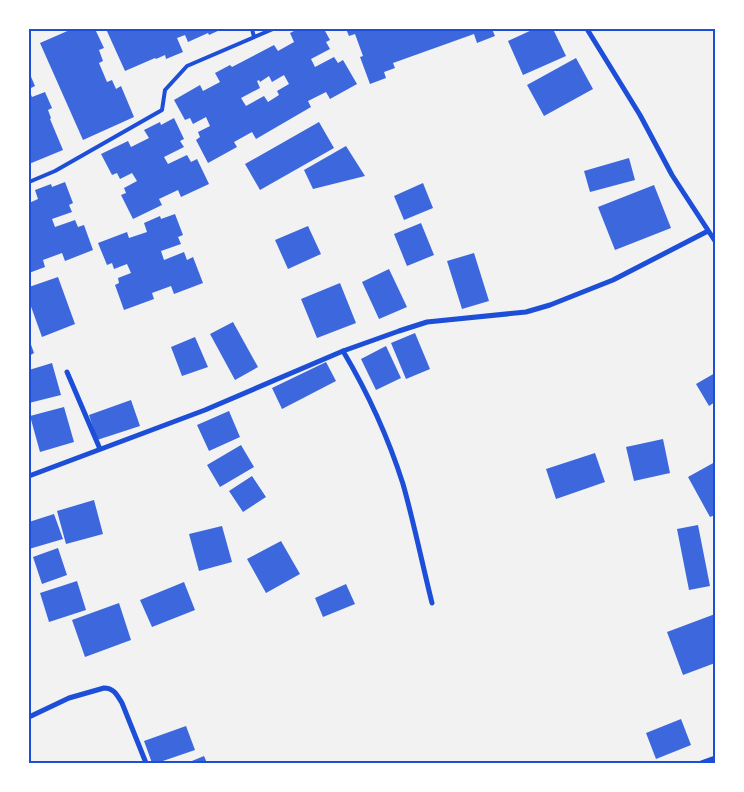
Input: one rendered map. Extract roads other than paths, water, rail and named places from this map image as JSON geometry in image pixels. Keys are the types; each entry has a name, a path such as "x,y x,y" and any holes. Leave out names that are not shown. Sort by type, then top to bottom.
{"street":[{"path":"587,29 640,115 672,175 715,242"},
{"path":"29,476 205,410 344,351 427,322 526,312 550,305 613,280 708,231"},
{"path":"344,351 362,382 400,475 432,602"},
{"path":"67,372 100,449"},
{"path":"29,717 70,698 109,688 122,703 146,763"},
{"path":"701,763 715,758"}],"lane":[{"path":"252,29 254,37"},
{"path":"29,182 55,171 162,110 165,90 187,66 273,29"}]}
